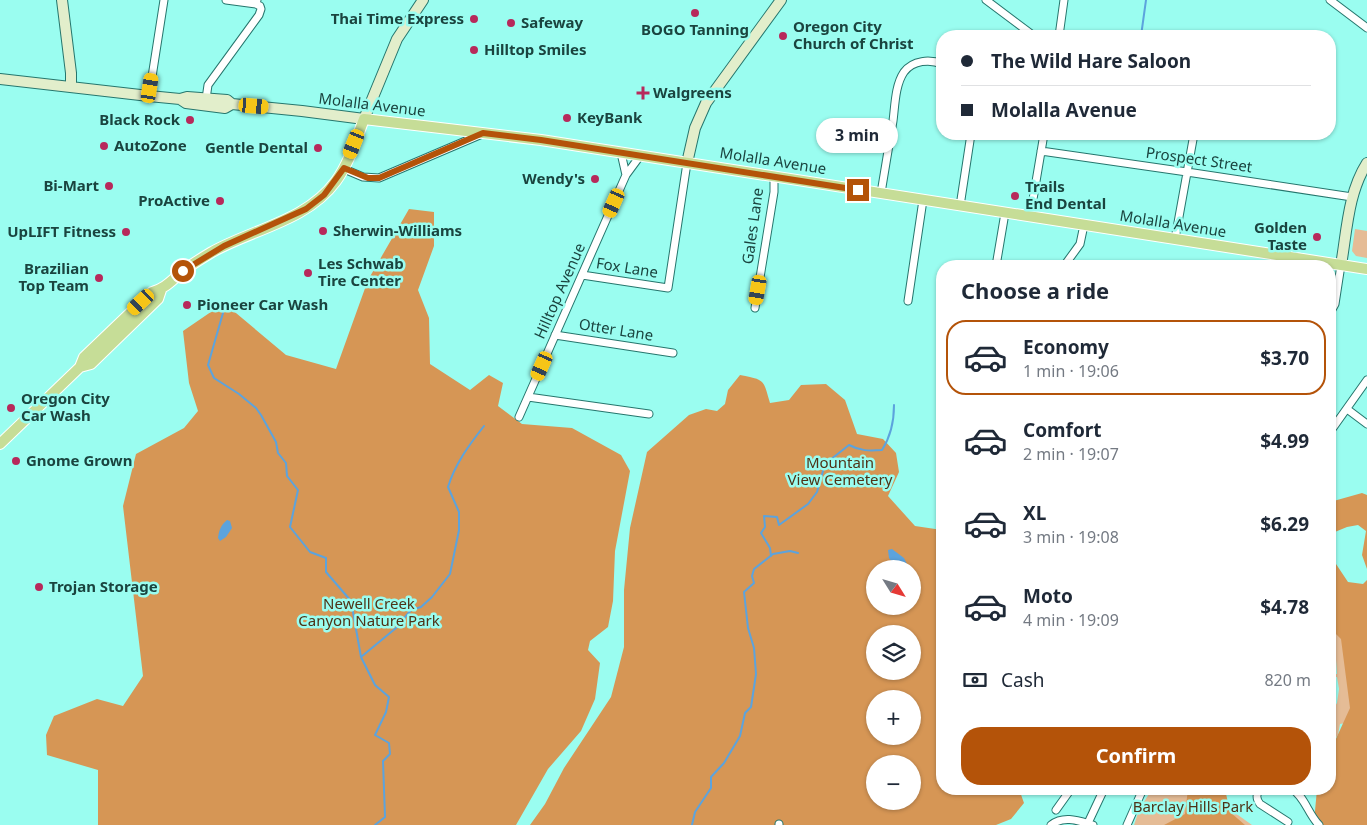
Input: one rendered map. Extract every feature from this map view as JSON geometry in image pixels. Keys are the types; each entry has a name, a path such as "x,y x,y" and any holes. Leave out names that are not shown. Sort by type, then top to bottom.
{"main road":[{"path":"62,0 72,87"},
{"path":"0,444 80,367 84,357 152,292 161,290 183,271 212,252 298,213 313,204 333,185 344,168 397,39 423,0"},
{"path":"687,163 693,134 706,103 781,0"},
{"name":"Molalla Avenue","path":"0,79 180,99 187,97 227,100 232,104 541,140 1309,260"},
{"name":"Molalla Avenue","path":"180,99 186,103 225,108 232,104"},
{"path":"1341,265 1352,197 1357,180 1367,163"},
{"name":"Molalla Avenue","path":"1336,264 1367,269"},
{"path":"80,367 91,364 158,299 161,290"},
{"path":"104,351 105,343 122,326 130,312"}],"street":[{"path":"149,96 164,0"},
{"path":"206,98 208,85 259,15 261,9 256,2 226,0"},
{"path":"986,0 1026,30"},
{"path":"1060,30 1064,0"},
{"path":"1330,0 1367,28"},
{"path":"881,193 901,78 907,69 918,62 936,63"},
{"path":"344,168 364,177 376,179 483,133"},
{"path":"960,206 970,140"},
{"path":"1030,216 1043,140"},
{"path":"1175,239 1193,140"},
{"name":"Prospect Street","path":"1041,152 1352,197"},
{"path":"621,153 626,175"},
{"name":"Hilltop Avenue","path":"519,417 626,175 640,156"},
{"name":"Fox Lane","path":"582,275 668,288 687,163"},
{"name":"Gales Lane","path":"754,308 774,192 774,177"},
{"path":"908,301 923,200"},
{"path":"997,260 1005,213"},
{"path":"1068,260 1080,244 1084,225"},
{"path":"1336,298 1341,265"},
{"name":"Otter Lane","path":"555,334 673,353"},
{"path":"1336,423 1367,380"},
{"path":"528,397 649,414"},
{"path":"1346,409 1367,424"},
{"path":"1056,810 1067,795"},
{"path":"1053,823 1063,819 1073,819 1090,824 1102,795"},
{"path":"1127,825 1140,795"},
{"path":"1257,795 1260,804 1288,822"},
{"path":"1298,795 1319,825"}],"green space":[{"name":"Newell Creek Canyon Nature Park","path":"409,209 434,212 434,246 418,290 429,318 430,364 470,390 489,375 503,383 498,406 522,424 572,428 621,455 630,471 615,551 613,601 608,627 590,641 588,650 600,663 595,699 581,731 548,769 516,825 98,825 98,770 47,755 46,735 54,716 97,699 123,706 143,676 123,506 136,454 184,428 198,411 189,383 183,331 224,303 286,355 336,369 368,280"},
{"path":"1355,229 1367,231 1367,258 1356,256 1352,251"},
{"name":"Mountain View Cemetery","path":"740,375 762,382 770,403 789,400 801,385 826,384 845,400 857,434 883,439 896,453 899,472 888,496 915,526 936,529 936,795 1021,795 1024,803 1011,819 996,825 530,825 545,804 564,768 611,697 624,647 624,590 630,528 647,452 689,415 706,409 717,411 725,404 728,390"},
{"path":"1362,493 1367,495 1367,569 1362,555 1366,531 1358,525 1336,532 1336,500"},
{"path":"1336,564 1348,582 1363,584 1367,580 1367,825 1316,825 1314,822 1316,795 1336,795 1336,739 1350,708 1341,639 1336,634"},
{"path":"1336,625 1367,686 1346,723 1340,724 1336,737 1336,705 1339,689"},
{"name":"Barclay Hills Park","path":"1148,795 1225,795 1224,805 1252,825 1134,825 1139,810"},
{"path":"1187,795 1226,795 1230,812 1245,825 1164,825 1185,814"}],"water":[{"path":"227,520 230,521 232,528 226,537 220,541 218,538 220,530"},
{"path":"892,549 905,560 890,560 888,550"}],"waterway":[{"path":"1142,30 1146,0"},
{"path":"223,313 208,365 214,378 239,394 256,408 276,442 278,453 286,463 287,476 298,490 290,527 310,552 326,558 326,572 351,601 361,657 375,685 389,697 386,712 375,735 389,743 390,754 383,761 385,817 375,825"},
{"path":"771,556 770,548 761,533 765,527 764,516 777,517 779,525 808,504 817,492 825,464 849,445 865,450 882,450 891,428 894,405"},
{"path":"361,657 396,628 411,610 421,607 432,597 450,574 459,530 459,512 448,487 459,463 484,426"},
{"path":"692,825 695,812 711,788 711,777 724,763 740,736 745,713 751,707 756,674 754,648 748,628 744,592 754,583 752,576 754,569 773,554 790,551 798,553"}],"place":[{"name":"BOGO Tanning","path":"695,13"},
{"name":"Thai Time Express","path":"474,19"},
{"name":"Safeway","path":"511,23"},
{"name":"Oregon City Church of Christ","path":"783,36"},
{"name":"Hilltop Smiles","path":"474,50"},
{"name":"Walgreens","path":"643,93"},
{"name":"KeyBank","path":"567,118"},
{"name":"Black Rock","path":"190,120"},
{"name":"AutoZone","path":"104,146"},
{"name":"Gentle Dental","path":"318,148"},
{"name":"Wendy's","path":"595,179"},
{"name":"Bi-Mart","path":"109,186"},
{"name":"Trails End Dental","path":"1015,196"},
{"name":"ProActive","path":"220,201"},
{"name":"Sherwin-Williams","path":"323,231"},
{"name":"UpLIFT Fitness","path":"126,232"},
{"name":"Golden Taste","path":"1317,237"},
{"name":"Les Schwab Tire Center","path":"308,273"},
{"name":"Brazilian Top Team","path":"99,278"},
{"name":"Pioneer Car Wash","path":"187,305"},
{"name":"Oregon City Car Wash","path":"11,408"},
{"name":"Gnome Grown","path":"16,461"},
{"name":"Trojan Storage","path":"39,587"}],"route":[{"path":"183,271 212,252 306,209 324,195 344,168 368,178 379,178 483,133 541,140 858,190"}]}
